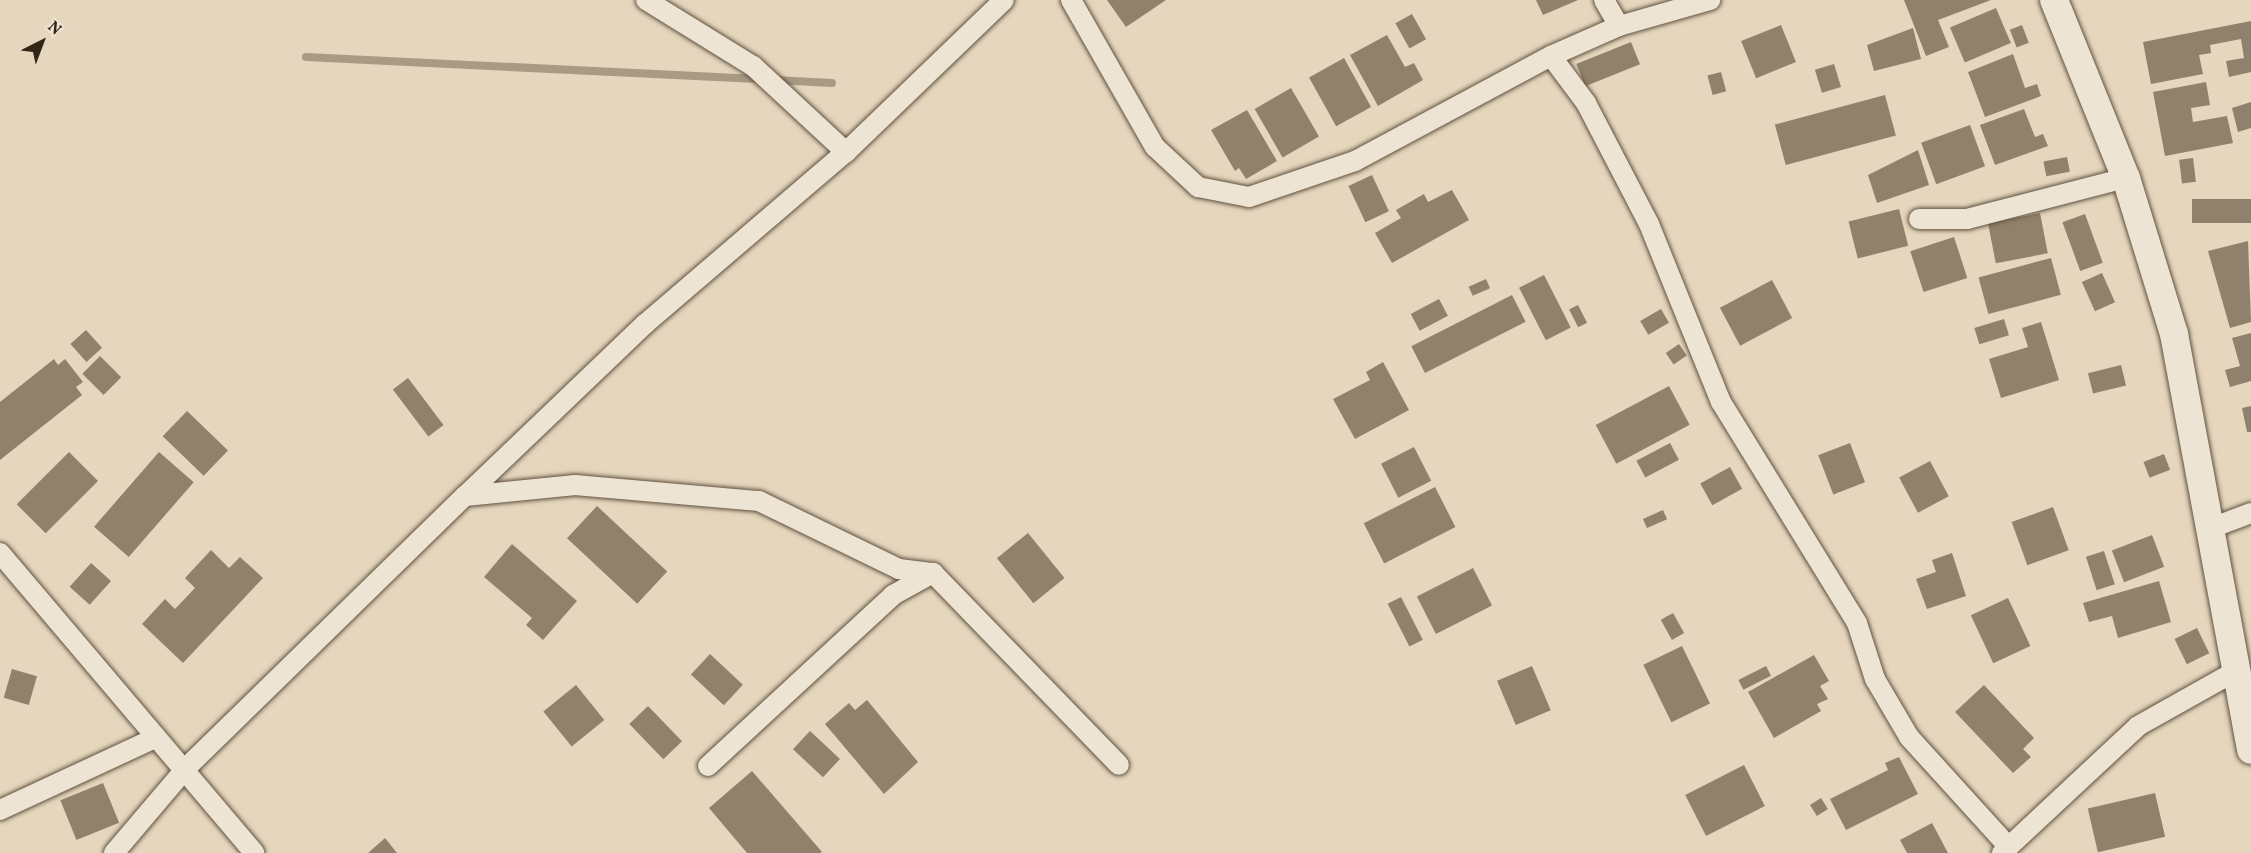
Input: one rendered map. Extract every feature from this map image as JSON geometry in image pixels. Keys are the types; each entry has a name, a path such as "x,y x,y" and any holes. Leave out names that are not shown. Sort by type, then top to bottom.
{"main road":[{"path":"2054,0 2126,178 2174,334 2251,750"}],"street":[{"path":"646,0 753,66 846,153"},
{"path":"114,853 186,768 465,496 645,324 846,153 1004,0"},
{"path":"1071,0 1155,147 1198,187 1226,195 1249,196 1356,161 1551,56 1619,26 1710,0"},
{"path":"1604,0 1619,26"},
{"path":"1551,56 1586,102 1649,224 1721,402 1857,623 1875,679 1909,737 2005,850 2138,726 2236,671"},
{"path":"1919,219 1967,219 2126,178"},
{"path":"465,496 575,485 759,501 899,569 933,573 1119,765"},
{"path":"2211,528 2251,513"},
{"path":"0,553 155,738 186,768 254,853"},
{"path":"708,766 893,595 933,573"},
{"path":"0,810 155,738"}],"building":[{"path":"1107,0 1166,0 1126,27"},
{"path":"1536,0 1578,0 1543,15"},
{"path":"1904,0 1991,0 1938,20 1949,47 1926,56"},
{"path":"1996,8 2011,43 1965,63 1950,28"},
{"path":"1412,14 1426,39 1409,49 1395,23"},
{"path":"2251,21 2251,72 2229,77 2226,61 2244,58 2241,39 2210,45 2211,53 2199,55 2203,74 2151,84 2143,42"},
{"path":"1781,25 1796,62 1756,78 1741,41"},
{"path":"2022,25 2029,43 2017,47 2010,30"},
{"path":"1913,28 1921,59 1874,71 1867,45"},
{"path":"1387,35 1405,67 1414,63 1423,80 1378,106 1350,55"},
{"path":"1631,42 1640,64 1585,86 1576,64"},
{"path":"2013,54 2025,88 2037,84 2041,96 1985,117 1968,72"},
{"path":"1344,58 1371,107 1336,126 1309,77"},
{"path":"1834,64 1841,87 1822,93 1815,70"},
{"path":"1721,72 1726,91 1713,95 1707,76"},
{"path":"2206,82 2210,105 2191,108 2193,122 2227,116 2233,143 2165,156 2153,92"},
{"path":"1291,88 1319,136 1283,157 1255,109"},
{"path":"1885,95 1896,136 1786,165 1775,125"},
{"path":"2251,102 2251,128 2238,132 2232,108"},
{"path":"2024,109 2035,137 2043,134 2048,146 1995,165 1980,125"},
{"path":"1247,110 1277,161 1246,179 1239,168 1235,171 1211,130"},
{"path":"1970,125 1985,166 1936,184 1921,143"},
{"path":"1918,150 1929,185 1877,203 1868,175"},
{"path":"2067,157 2070,172 2046,176 2043,162"},
{"path":"2193,158 2196,182 2182,184 2179,160"},
{"path":"1372,175 1389,211 1365,222 1348,186"},
{"path":"1452,190 1469,220 1392,263 1375,233 1401,218 1396,210 1424,194 1428,202"},
{"path":"2192,199 2251,199 2251,223 2192,223"},
{"path":"1899,209 1908,246 1858,258 1849,222"},
{"path":"2040,213 2048,253 1996,263 1988,223"},
{"path":"2085,214 2103,263 2080,271 2062,222"},
{"path":"1954,237 1967,278 1924,292 1910,251"},
{"path":"2248,241 2251,322 2230,328 2208,251"},
{"path":"2051,258 2061,295 1988,314 1979,277"},
{"path":"2102,273 2115,302 2095,311 2082,282"},
{"path":"1544,275 1571,328 1546,340 1519,288"},
{"path":"1486,279 1490,288 1473,296 1469,287"},
{"path":"1772,280 1792,318 1740,346 1720,308"},
{"path":"1512,295 1526,322 1425,373 1411,346"},
{"path":"1439,299 1448,316 1420,331 1411,314"},
{"path":"1578,305 1587,323 1578,327 1569,310"},
{"path":"1661,309 1669,323 1648,335 1640,321"},
{"path":"2004,319 2009,335 1979,344 1974,328"},
{"path":"2041,322 2059,380 2001,398 1989,359 2028,347 2022,328"},
{"path":"86,330 102,348 86,362 70,344"},
{"path":"2251,333 2251,381 2230,387 2225,370 2240,366 2232,338"},
{"path":"1679,344 1687,356 1674,365 1666,353"},
{"path":"100,356 121,377 104,395 82,374"},
{"path":"54,359 58,365 65,359 83,382 76,387 82,395 0,460 0,402"},
{"path":"1383,362 1409,410 1355,439 1333,399 1370,380 1366,372"},
{"path":"2121,365 2126,385 2093,394 2088,373"},
{"path":"408,378 444,425 428,437 393,389"},
{"path":"1669,386 1690,425 1616,464 1596,425"},
{"path":"2251,406 2251,432 2247,432 2242,408"},
{"path":"187,411 228,451 204,476 163,436"},
{"path":"1670,443 1679,460 1645,478 1636,461"},
{"path":"1850,443 1865,482 1833,494 1818,455"},
{"path":"1414,447 1431,481 1398,498 1381,464"},
{"path":"69,452 98,481 46,533 17,504"},
{"path":"159,452 194,482 129,557 94,527"},
{"path":"2164,454 2170,470 2150,478 2143,462"},
{"path":"1930,461 1949,496 1918,513 1899,477"},
{"path":"1730,467 1742,489 1712,505 1700,483"},
{"path":"1435,487 1455,527 1384,563 1364,523"},
{"path":"597,506 667,571 637,604 567,538"},
{"path":"2053,507 2069,550 2027,565 2012,522"},
{"path":"1663,510 1667,519 1647,528 1643,519"},
{"path":"1028,533 1065,578 1033,603 997,558"},
{"path":"2152,535 2164,567 2124,582 2112,550"},
{"path":"512,544 577,601 543,640 526,625 532,618 484,577"},
{"path":"211,550 229,568 240,557 263,578 183,663 142,624 165,599 175,609 195,588 185,578"},
{"path":"2104,551 2115,584 2097,590 2086,557"},
{"path":"1952,553 1966,596 1927,609 1916,579 1936,572 1932,560"},
{"path":"91,563 111,581 90,605 70,587"},
{"path":"1473,568 1492,605 1436,634 1417,597"},
{"path":"2159,581 2171,622 2118,638 2112,616 2089,622 2083,603"},
{"path":"1401,597 1423,640 1409,647 1388,604"},
{"path":"2008,598 2030,646 1993,663 1971,615"},
{"path":"1673,613 1684,633 1672,640 1661,620"},
{"path":"2197,628 2209,653 2187,664 2175,639"},
{"path":"1682,646 1710,704 1671,722 1643,665"},
{"path":"710,654 743,685 724,705 691,674"},
{"path":"1814,655 1829,681 1820,686 1828,699 1817,704 1821,711 1774,738 1748,692"},
{"path":"1532,666 1551,710 1516,725 1497,681"},
{"path":"1766,666 1771,676 1743,690 1738,680"},
{"path":"12,669 37,676 29,705 4,698"},
{"path":"576,685 604,720 572,746 543,711"},
{"path":"1984,685 2034,738 2023,749 2031,757 2013,773 1955,712"},
{"path":"867,700 918,762 884,794 825,724 849,703 855,710"},
{"path":"648,706 682,741 663,759 629,724"},
{"path":"810,731 840,759 823,777 793,749"},
{"path":"1899,757 1918,794 1846,830 1830,799 1888,770 1885,763"},
{"path":"1744,765 1765,806 1706,836 1685,795"},
{"path":"752,771 822,852 747,853 709,808"},
{"path":"103,783 119,823 76,840 60,800"},
{"path":"2155,793 2165,837 2098,852 2088,809"},
{"path":"1821,798 1828,809 1817,816 1810,805"},
{"path":"1932,823 1948,853 1907,853 1900,840"},
{"path":"385,838 397,853 368,853"}],"waterway":[{"path":"306,57 762,79"},
{"path":"774,80 832,83"}]}
